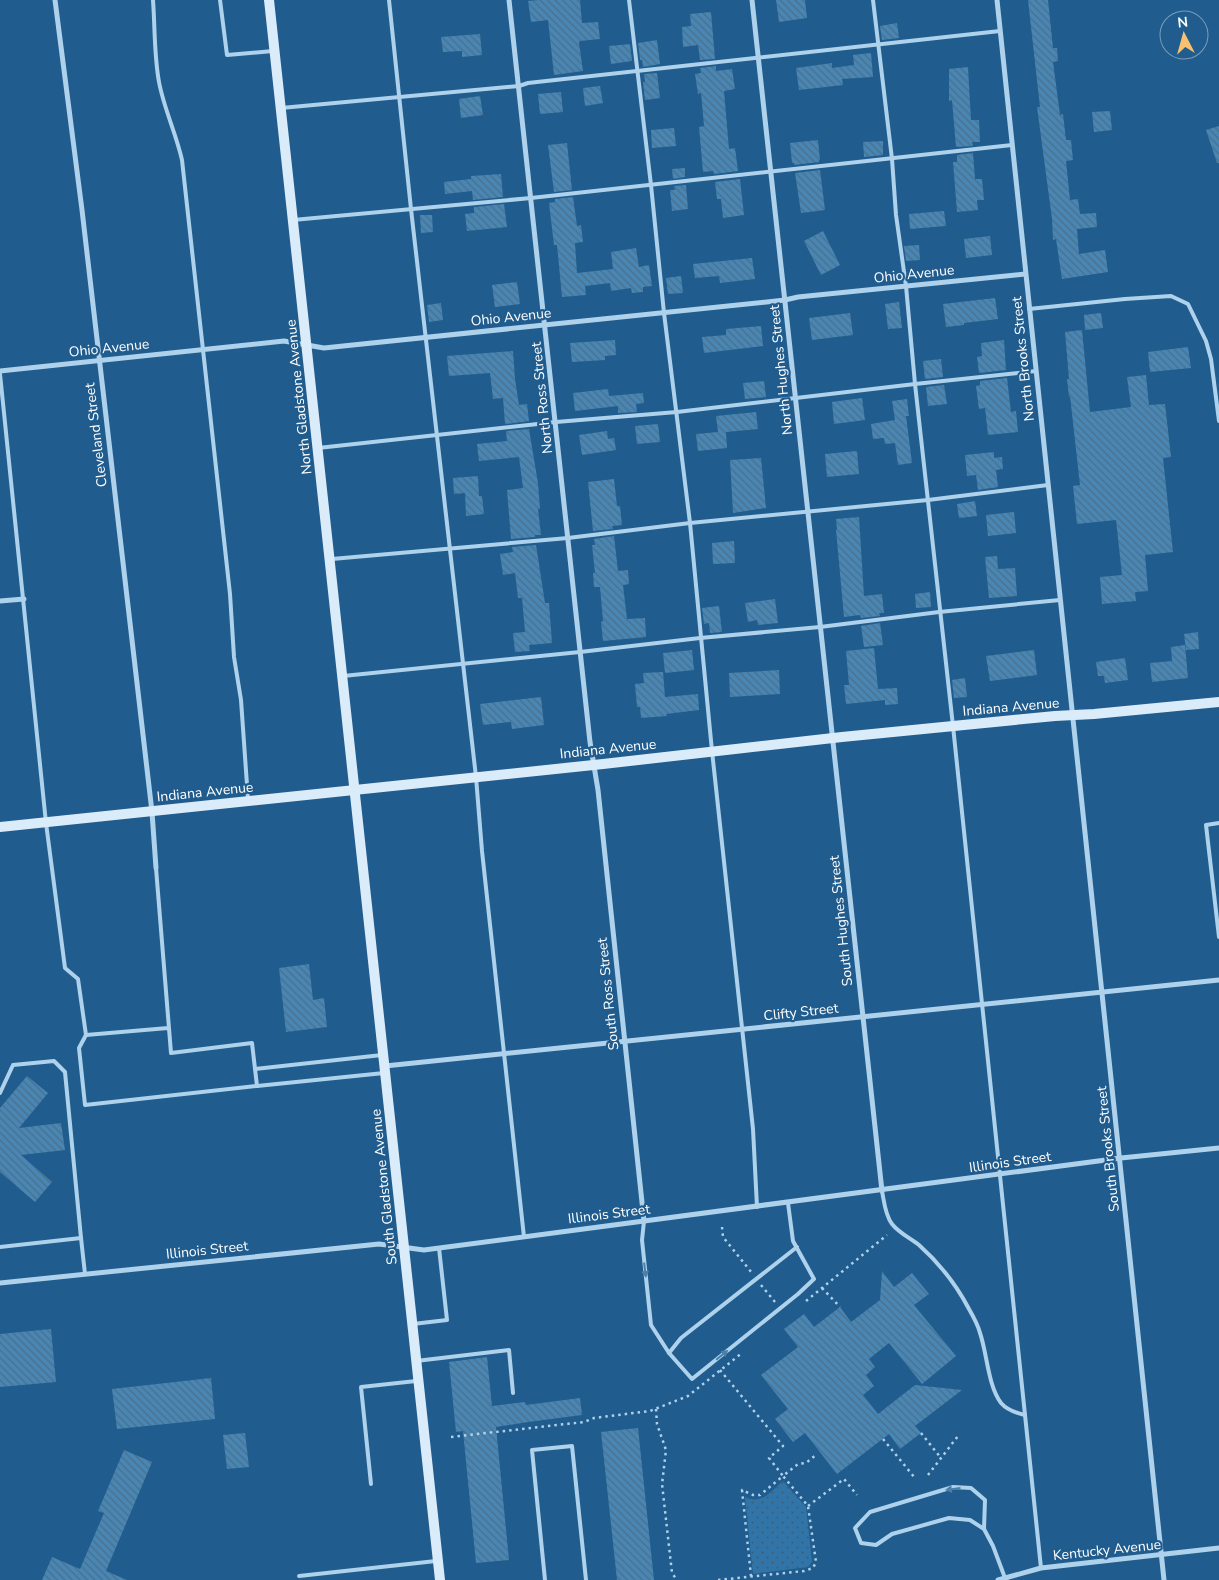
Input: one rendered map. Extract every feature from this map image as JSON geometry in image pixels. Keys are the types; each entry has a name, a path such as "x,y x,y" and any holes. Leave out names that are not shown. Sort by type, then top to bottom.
{"street":[{"name":"Cleveland Street","path":"55,0 152,812 156,868"},
{"name":"North Gladstone Avenue","path":"269,0 355,790"},
{"name":"North Ross Street","path":"509,0 592,765"},
{"name":"North Hughes Street","path":"752,0 832,738"},
{"name":"North Brooks Street","path":"997,0 1073,715"},
{"name":"Ohio Avenue","path":"0,373 99,360 284,341 324,348 1025,274"},
{"path":"0,601 24,599"},
{"name":"Indiana Avenue","path":"0,827 249,802 832,738 1219,702"},
{"name":"South Brooks Street","path":"1073,715 1164,1580"},
{"name":"South Hughes Street","path":"832,738 882,1191"},
{"name":"South Ross Street","path":"592,765 598,790 644,1221"},
{"name":"South Gladstone Avenue","path":"355,790 440,1580"},
{"name":"Clifty Street","path":"385,1070 504,1054 624,1041 1219,980"},
{"name":"Illinois Street","path":"0,1283 379,1244 424,1250 1121,1158 1219,1148"},
{"name":"Kentucky Avenue","path":"998,1580 1041,1568 1219,1548"}],"lane":[{"path":"153,0 159,80 165,110 177,139 182,160 230,594 234,657 241,700 249,802"},
{"path":"220,0 227,55 275,51"},
{"path":"389,0 436,436 476,777 482,851 524,1237"},
{"path":"629,0 690,523 700,638 743,1029 758,1207"},
{"path":"873,0 892,159 896,215 906,286 1041,1568"},
{"path":"281,108 519,86 528,83 1000,32"},
{"path":"294,220 531,198 1012,145"},
{"path":"1029,310 1171,296 1188,304 1206,340 1211,359 1219,421"},
{"path":"318,448 556,422 677,412 1036,371"},
{"path":"0,373 46,823 65,968 78,979 86,1035 79,1048 85,1105 385,1070"},
{"path":"330,560 568,538 690,523 928,500 1048,485"},
{"path":"343,676 820,627 939,612 1060,600"},
{"path":"1219,824 1206,825 1219,937"},
{"path":"156,868 171,1053 252,1044 257,1086"},
{"path":"86,1035 168,1028"},
{"path":"255,1069 384,1055"},
{"path":"0,1093 13,1065 54,1061 65,1072 85,1274"},
{"path":"882,1191 891,1222 931,1258 951,1281 968,1306 980,1332 990,1374 1001,1402 1012,1412 1024,1415"},
{"path":"644,1221 642,1240 651,1325 669,1353 692,1380 814,1279 794,1241 788,1203"},
{"path":"0,1247 82,1238"},
{"path":"669,1353 681,1338 797,1247"},
{"path":"412,1324 446,1320 439,1248"},
{"path":"416,1361 509,1350 513,1393"},
{"path":"372,1484 361,1387 418,1380"},
{"path":"545,1580 532,1450 572,1446 586,1580"},
{"path":"984,1529 985,1500 971,1488 953,1487 870,1512 855,1528 861,1543 876,1545 892,1534 949,1518 970,1520 984,1529 993,1546 1005,1578"},
{"path":"299,1576 438,1561"}],"path":[{"path":"822,1288 840,1308"},
{"path":"718,1580 813,1568 816,1562 808,1506 769,1458 783,1446 720,1370"},
{"path":"656,1409 657,1424 666,1450 662,1484 672,1572 677,1580"},
{"path":"921,1433 941,1458"},
{"path":"928,1475 958,1436"},
{"path":"883,1439 915,1478"},
{"path":"751,1576 742,1490 753,1496 760,1495 798,1464 806,1463 817,1454"},
{"path":"808,1506 844,1479 857,1495"}],"shaded area":[{"path":"783,1481 806,1507 812,1562 808,1567 753,1574 745,1497 756,1499 766,1496"}],"building":[{"path":"580,0 582,23 598,22 600,39 580,41 579,43 583,71 554,75 548,20 531,22 528,1"},
{"path":"776,0 805,0 807,18 779,22"},
{"path":"1028,0 1048,0 1053,48 1057,48 1058,61 1053,62 1060,115 1063,114 1066,140 1071,140 1073,160 1066,161 1070,200 1078,199 1080,214 1096,213 1097,227 1077,229 1079,254 1105,250 1108,272 1062,279 1056,239 1053,240 1052,219 1037,107 1040,107"},
{"path":"711,12 715,59 700,60 698,45 683,47 682,27 691,26 690,14"},
{"path":"897,23 899,38 882,40 880,26"},
{"path":"480,34 482,55 462,57 462,51 443,52 441,37"},
{"path":"657,40 660,64 643,67 642,60 640,60 638,43"},
{"path":"630,44 632,61 611,64 609,46"},
{"path":"871,53 873,77 842,79 843,85 799,90 796,68 832,63 832,68 854,65 853,55"},
{"path":"716,66 716,71 732,69 735,89 724,91 729,149 735,148 738,171 714,174 713,171 703,172 699,127 704,126 701,93 698,94 695,74 701,73 700,68"},
{"path":"968,67 971,120 979,120 980,142 972,142 973,146 956,147 952,100 949,101 949,69"},
{"path":"657,73 660,98 645,100 644,74"},
{"path":"600,86 603,103 585,106 583,88"},
{"path":"561,92 563,112 540,114 538,94"},
{"path":"480,96 483,115 461,118 459,99"},
{"path":"1110,111 1112,130 1094,132 1092,112"},
{"path":"1219,126 1219,163 1217,163 1206,130"},
{"path":"674,128 676,146 652,148 651,130"},
{"path":"818,140 819,162 794,165 792,163 790,143"},
{"path":"883,141 883,155 864,157 863,142"},
{"path":"567,143 572,190 554,192 548,145"},
{"path":"973,153 975,179 982,179 984,200 977,200 978,210 957,212 953,162 957,162 957,155"},
{"path":"685,168 685,177 673,179 672,169"},
{"path":"820,170 825,210 801,213 795,173"},
{"path":"501,174 503,197 473,200 472,191 445,194 444,182 471,179 471,176"},
{"path":"740,179 744,215 723,218 721,199 717,199 715,182"},
{"path":"686,185 688,209 672,211 670,190 675,190 674,186"},
{"path":"573,197 577,226 581,225 583,242 575,243 577,273 613,269 611,252 636,248 639,267 649,265 652,286 643,287 643,292 632,293 631,288 611,291 610,283 585,286 586,295 562,297 557,245 554,245 549,203 555,202 555,199"},
{"path":"504,204 507,227 467,231 465,214 474,213 474,207"},
{"path":"944,211 946,226 910,229 909,214"},
{"path":"420,215 432,215 433,232 421,233"},
{"path":"823,231 840,265 821,275 804,241"},
{"path":"990,236 992,255 966,258 964,239"},
{"path":"919,245 920,260 906,261 904,246"},
{"path":"752,258 755,279 720,283 719,276 695,278 693,264"},
{"path":"681,276 683,293 668,294 666,278"},
{"path":"517,282 520,304 495,307 492,285"},
{"path":"995,298 998,319 946,327 943,304"},
{"path":"899,302 902,328 888,329 885,304"},
{"path":"441,303 443,320 429,322 427,305"},
{"path":"850,313 853,335 812,340 809,318"},
{"path":"1101,313 1103,328 1085,330 1084,315"},
{"path":"761,326 763,346 704,353 702,337 726,335 726,329"},
{"path":"1082,330 1090,412 1131,407 1127,377 1146,375 1149,405 1165,404 1171,457 1163,458 1173,552 1145,555 1148,591 1135,592 1136,601 1102,604 1100,577 1122,575 1116,520 1077,524 1073,486 1080,485 1067,379 1069,379 1065,332"},
{"path":"615,340 616,355 605,356 605,360 572,362 570,343"},
{"path":"1004,340 1006,370 979,373 977,357 982,356 981,343"},
{"path":"1188,347 1191,368 1150,372 1148,352"},
{"path":"513,351 519,405 527,404 529,421 505,424 503,398 493,399 490,373 449,376 447,356"},
{"path":"941,359 943,377 925,379 923,361"},
{"path":"1007,378 1011,412 1016,411 1018,432 988,435 985,408 979,409 976,386 980,385 980,381"},
{"path":"764,381 766,397 745,399 743,383"},
{"path":"944,385 947,404 928,406 926,387"},
{"path":"608,389 609,396 643,393 644,403 636,404 637,412 618,413 618,406 575,411 573,393"},
{"path":"862,398 865,420 834,424 832,402"},
{"path":"907,399 909,416 906,416 912,463 898,465 895,443 885,444 884,438 873,439 871,424 895,420 892,401"},
{"path":"756,412 758,429 726,432 727,448 698,451 696,434 718,432 716,416"},
{"path":"658,424 660,442 637,444 635,426"},
{"path":"529,429 538,483 541,535 511,539 507,490 523,488 519,457 479,461 477,444 507,441 506,431"},
{"path":"607,431 608,439 614,438 616,450 582,455 579,435"},
{"path":"857,451 859,474 827,477 825,454"},
{"path":"994,452 994,458 1002,457 1003,469 996,470 998,487 978,490 976,475 967,476 965,455"},
{"path":"761,458 766,508 733,513 730,460"},
{"path":"478,476 479,496 482,496 484,514 466,516 465,493 454,494 453,478"},
{"path":"614,479 617,506 620,506 622,525 612,526 613,529 593,531 588,482"},
{"path":"975,501 977,516 959,518 957,504"},
{"path":"1014,512 1016,533 988,536 986,515"},
{"path":"859,517 864,596 882,594 884,613 879,613 880,616 861,618 860,615 844,617 836,519"},
{"path":"614,536 618,571 628,570 629,584 623,585 627,619 645,618 646,637 603,641 600,587 594,587 593,573 595,573 592,545 595,545 594,539"},
{"path":"734,541 735,563 713,564 712,543"},
{"path":"536,545 545,603 549,603 552,643 529,645 530,651 515,652 513,633 525,632 522,598 518,598 515,573 503,575 500,554 513,552 512,547"},
{"path":"997,556 998,569 1015,568 1017,596 989,598 985,557"},
{"path":"930,592 931,607 916,608 915,594"},
{"path":"775,599 778,623 758,625 757,620 748,622 745,603"},
{"path":"719,606 722,632 710,633 709,623 704,624 702,608"},
{"path":"880,623 883,645 864,647 861,626"},
{"path":"1198,632 1199,649 1186,650 1184,634"},
{"path":"1185,645 1188,678 1152,682 1150,663 1172,661 1171,647"},
{"path":"874,648 878,689 897,688 898,704 885,705 885,700 846,704 844,685 849,685 846,651"},
{"path":"692,650 694,670 665,673 663,653"},
{"path":"1034,650 1037,675 990,681 986,656"},
{"path":"1125,658 1128,680 1105,683 1104,676 1098,676 1096,662"},
{"path":"779,670 780,694 730,697 729,673"},
{"path":"663,672 665,697 698,694 699,710 666,714 667,716 641,718 640,707 637,707 635,684 644,683 643,673"},
{"path":"965,678 967,697 954,698 952,680"},
{"path":"541,697 544,725 512,729 511,722 483,725 480,704"},
{"path":"309,964 313,1000 324,998 327,1027 286,1032 279,968"},
{"path":"27,1076 48,1093 19,1128 61,1123 65,1150 21,1155 52,1182 35,1202 0,1172 0,1108"},
{"path":"882,1271 894,1287 912,1273 929,1294 914,1305 956,1356 922,1384 889,1343 869,1359 875,1367 866,1375 874,1386 863,1395 878,1414 915,1385 962,1390 915,1426 921,1433 900,1449 889,1434 837,1474 805,1433 793,1442 775,1419 788,1409 761,1375 798,1347 784,1329 804,1314 814,1327 840,1307 851,1322 880,1300"},
{"path":"51,1329 56,1382 0,1387 0,1334"},
{"path":"487,1357 492,1406 525,1402 526,1405 580,1398 582,1415 496,1427 509,1560 476,1563 463,1431 456,1432 449,1362"},
{"path":"211,1378 215,1419 117,1429 112,1389"},
{"path":"638,1428 654,1580 617,1580 601,1432"},
{"path":"245,1433 249,1467 227,1469 223,1435"},
{"path":"124,1450 152,1462 106,1571 127,1580 42,1580 52,1557 80,1569 104,1513 98,1511"}]}
